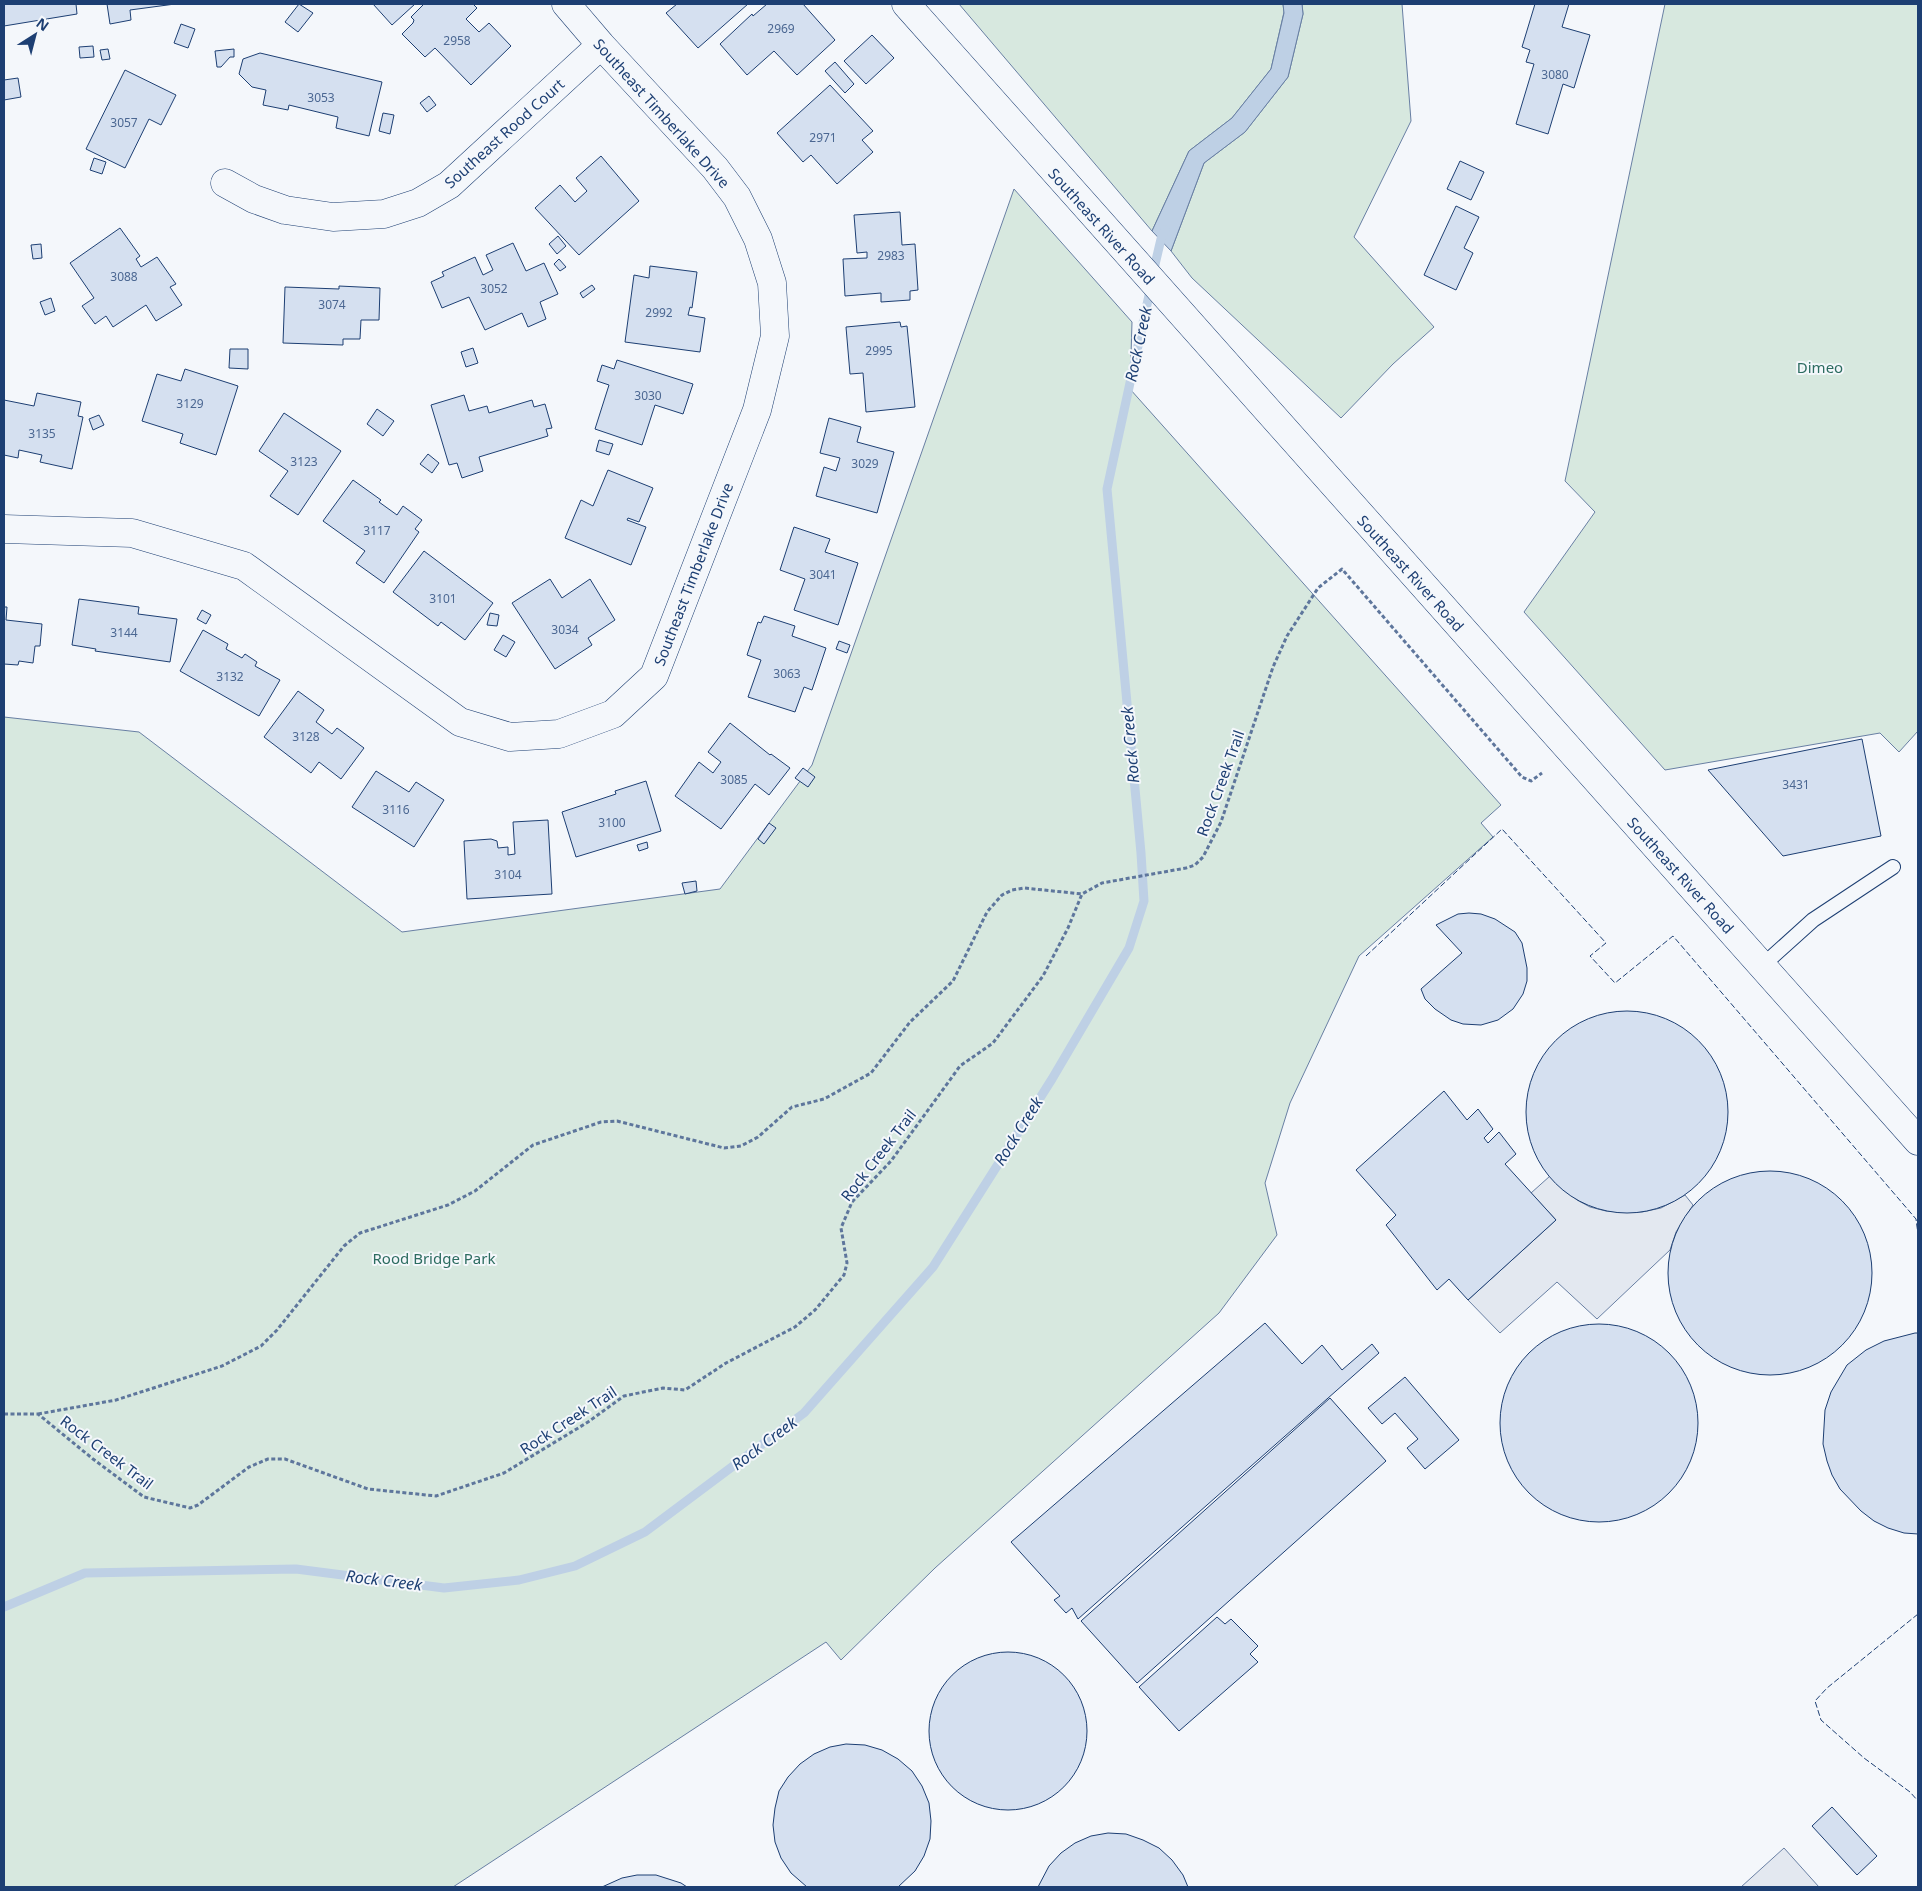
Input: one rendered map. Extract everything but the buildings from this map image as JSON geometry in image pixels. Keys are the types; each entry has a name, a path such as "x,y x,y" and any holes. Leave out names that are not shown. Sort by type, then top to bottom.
{"street":[{"name":"Southeast Timberlake Drive","path":"4,529 132,533 244,566 460,722 510,737 558,734 613,714 654,676 757,410 775,336 772,283 758,240 737,198 715,168 601,45 566,4"},
{"name":"Southeast River Road","path":"906,4 1918,1141"},
{"name":"Southeast Rood Court","path":"226,183 254,199 285,210 333,217 384,214 418,203 449,185 601,45"}],"lane":[{"path":"1762,966 1813,920 1893,866"}],"path":[{"name":"Rock Creek Trail","path":"38,1414 93,1460 144,1497 190,1508 198,1505 249,1467 268,1459 285,1459 368,1490 436,1496 504,1473 588,1422 624,1396 663,1388 685,1390 726,1363 795,1327 815,1310 844,1275 847,1263 841,1228 852,1202 891,1161 960,1066 993,1043 1038,984 1068,928 1082,894 1102,883 1186,868 1196,864 1203,857 1221,822 1273,667 1287,636 1318,588 1342,569 1522,777 1531,780 1542,773"},
{"path":"4,1414 38,1414 116,1400 222,1366 261,1346 277,1330 344,1246 360,1233 448,1205 475,1191 533,1145 601,1122 616,1121 724,1148 741,1146 758,1137 792,1107 824,1099 872,1073 910,1022 953,981 987,912 1002,895 1012,890 1024,888 1082,894"}],"green space":[{"path":"959,4 1283,4 1284,12 1271,69 1232,118 1189,151 1152,231"},
{"path":"1302,4 1402,4 1411,121 1354,237 1434,327 1393,364 1341,418 1192,278 1171,251 1204,163 1245,132 1288,77 1303,14"},
{"name":"Dimeo","path":"1665,4 1918,4 1918,731 1899,752 1880,733 1665,770 1524,612 1595,512 1565,481"},
{"name":"Rood Bridge Park","path":"1014,189 1132,322 1130,389 1501,805 1481,823 1493,837 1359,956 1290,1103 1265,1183 1277,1235 1219,1313 935,1568 841,1660 826,1642 453,1887 4,1887 4,717 139,732 402,932 720,889 812,765"}],"shaded area":[{"path":"1550,1176 1577,1200 1590,1207 1606,1211 1642,1212 1661,1208 1685,1195 1693,1205 1676,1232 1670,1250 1597,1319 1557,1282 1500,1333 1468,1300 1556,1220 1531,1193"},
{"path":"1784,1848 1819,1887 1741,1887"}],"water":[{"path":"1283,4 1302,4 1303,14 1288,77 1245,132 1204,163 1171,251 1152,231 1189,151 1232,118 1271,69 1284,13"}],"waterway":[{"name":"Rock Creek","path":"1153,273 1165,230"},
{"name":"Rock Creek","path":"4,1607 85,1573 296,1569 444,1588 519,1580 575,1566 645,1532 804,1413 933,1267 1052,1079 1129,948 1144,901 1107,489 1151,286"}],"fence":[{"path":"1366,956 1502,829 1606,943 1590,956 1615,983 1673,936 1916,1219 1918,1234"},
{"path":"1918,1614 1827,1688 1815,1701 1821,1720 1864,1758 1910,1792 1918,1801"}]}
